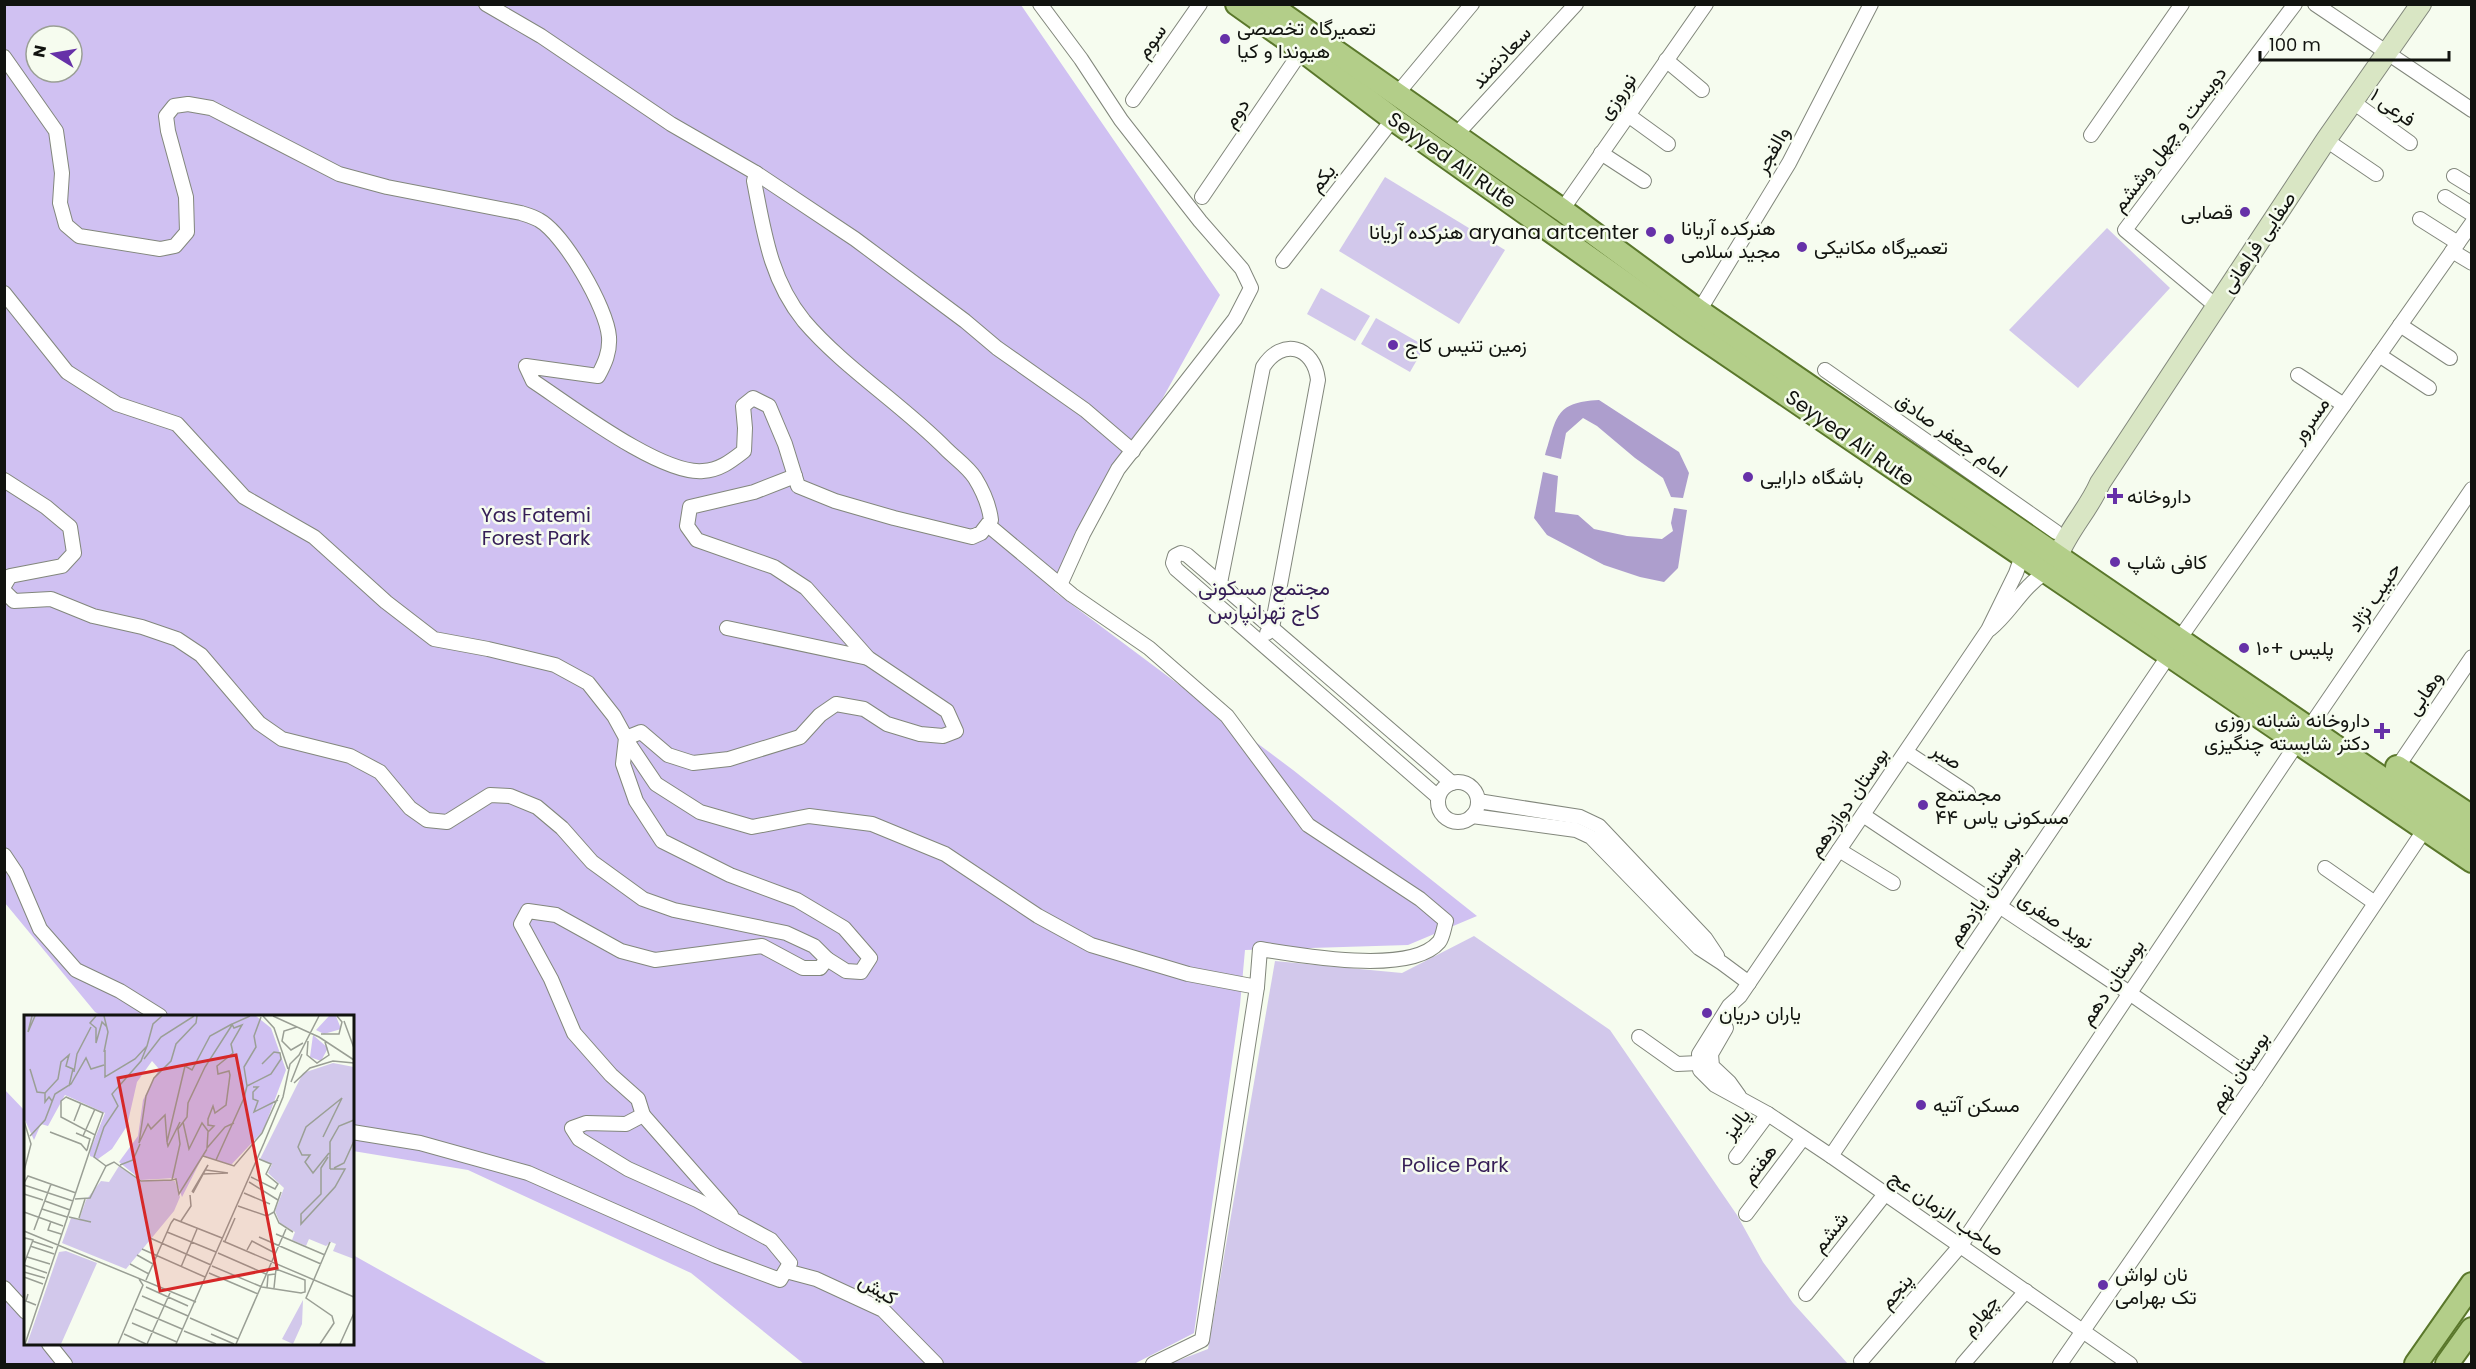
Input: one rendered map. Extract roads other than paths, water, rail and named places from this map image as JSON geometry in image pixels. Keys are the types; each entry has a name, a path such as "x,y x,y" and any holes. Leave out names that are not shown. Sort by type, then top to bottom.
{"main road":[{"name":"Seyyed Ali Rute","path":"1237,4 1393,119 1691,330 2022,556 2050,551"},
{"name":"Seyyed Ali Rute","path":"1268,4 1562,210 1699,311 2050,551 2175,647 2430,822 2470,858"},
{"name":"صفایی فراهانی","path":"2050,551 2062,544 2092,501 2100,483 2216,306 2326,140 2421,4"},
{"name":"Seyyed Ali Rute","path":"2303,735 2392,774 2430,822"},
{"path":"2392,774 2472,817"},
{"path":"2416,1365 2472,1284"},
{"path":"2447,1365 2472,1329"}],"street":[{"path":"486,4 541,36 671,124 756,173 888,263 998,348 1085,410 1133,451"},
{"path":"1040,4 1082,59 1121,120 1200,221 1242,269 1251,288 1235,319 1118,469 1060,585"},
{"name":"سوم","path":"1133,100 1200,4"},
{"path":"1397,94 1472,4"},
{"name":"سعادتمند","path":"1455,136 1576,4"},
{"name":"نوروزی","path":"1562,210 1706,4"},
{"name":"والفجر","path":"1699,311 1789,163 1871,4"},
{"path":"2091,135 2182,4"},
{"name":"دویست و چهل وششم","path":"2216,306 2125,230 2295,4"},
{"path":"2315,4 2472,110"},
{"name":"دوم","path":"1202,197 1302,50"},
{"path":"4,57 56,131 62,173 60,203 66,225 79,236 160,249 175,246 187,232 186,197 166,116 174,106 188,104 211,108 339,174 387,187 521,213 539,220 554,233 579,265 609,335 607,358 598,376 526,366 533,381 653,458 684,470 704,471 726,465 744,450 743,406 753,398 769,406 785,444 798,486 835,501 939,530 972,537 981,532 992,520 988,504 973,476 932,435 804,321 778,281 766,243 754,181 756,173"},
{"path":"1666,60 1701,90"},
{"name":"فرعی ۱","path":"2353,102 2410,143"},
{"path":"1628,115 1668,144"},
{"name":"یکم","path":"1283,261 1393,119"},
{"path":"2326,140 2376,174"},
{"path":"1601,153 1644,181"},
{"path":"2454,176 2472,187"},
{"path":"2445,197 2472,214"},
{"path":"2420,219 2472,263"},
{"name":"مسرور","path":"2175,647 2472,223"},
{"path":"4,292 67,372 117,404 177,424 244,497 314,537 386,602 434,639 555,665 588,683 614,716 656,784 700,812 752,827 809,816 872,824 945,854 1038,916 1091,945 1188,974 1257,987"},
{"path":"2400,325 2450,358"},
{"path":"1220,584 1263,367 1269,357 1279,351 1290,349 1302,351 1311,358 1317,369 1318,380 1272,628 1260,642"},
{"path":"2379,355 2429,388"},
{"name":"امام جعفر صادق","path":"1825,370 2050,551"},
{"path":"2298,375 2343,405"},
{"path":"626,738 641,732 668,755 693,763 729,759 800,737 820,715 836,704 864,709 886,724 920,734 943,736 956,731 947,711 868,658 806,588 774,567 697,540 687,526 690,507 754,492 795,476"},
{"path":"4,480 70,527 74,553 62,566 10,576 4,586"},
{"name":"حبیب نژاد","path":"2303,735 2472,489"},
{"path":"987,525 1060,585 1149,648 1227,716 1308,825 1420,899 1446,921 1440,942 1419,957 1344,961 1260,949 1257,987 1202,1340 1153,1365"},
{"name":"بوستان دوازدهم","path":"1988,630 2002,619 2050,551"},
{"path":"1438,797 1176,569 1173,563 1175,556 1181,553 1187,555 1452,783"},
{"name":"بوستان دوازدهم","path":"1700,1062 1699,1054 1729,1006 1749,983 1988,630 2022,556"},
{"path":"4,591 14,601 51,599 93,616 142,627 177,639 201,655 259,723 282,740 350,756 380,772 410,808 427,820 447,822 490,795 510,796 537,807 562,828 592,862 643,899 674,909 786,933 814,946 846,971 861,972 870,958 844,928 797,900 730,875 662,841 636,801 623,764 626,738"},
{"path":"728,628 868,658"},
{"name":"بوستان یازدهم","path":"1831,1156 2175,647"},
{"name":"وهابی","path":"2392,774 2472,657"},
{"name":"بوستان دهم","path":"1961,1245 2128,992 2303,735"},
{"name":"صبر","path":"1906,752 1968,793"},
{"path":"1472,816 1478,801 1475,791 1467,784 1452,783 1443,788 1438,797 1438,808 1448,820 1458,822 1472,816 1576,830 1592,837 1699,948 1749,983"},
{"path":"1478,801 1580,817 1599,826 1705,938 1722,963"},
{"name":"نوید صفری","path":"1863,815 2128,992 2256,1081"},
{"name":"بوستان نهم","path":"2060,1365 2256,1081 2430,822"},
{"path":"1839,850 1893,883"},
{"path":"4,855 16,873 40,929 76,970 120,991 157,1015"},
{"path":"2325,867 2375,903"},
{"path":"736,1221 643,1115 638,1099 611,1075 574,1033 550,979 521,924 528,911 556,915 621,951 655,960 762,946 803,968 820,968 828,959"},
{"name":"بوستان دوازدهم","path":"1740,996 1735,1013 1711,1054 1712,1066 1729,1082 1740,1098"},
{"path":"1639,1037 1677,1064 1700,1062 1700,1070 1715,1085 1740,1098"},
{"name":"صاحب الزمان عج","path":"1740,1098 1831,1156 2130,1365"},
{"name":"پالیز","path":"1736,1157 1768,1114"},
{"path":"354,1132 420,1143 528,1173 716,1256 780,1280 790,1263 771,1240 697,1200 628,1169 579,1138 572,1128 586,1124 626,1124 643,1115"},
{"name":"هفتم","path":"1746,1214 1803,1138"},
{"name":"ششم","path":"1806,1294 1885,1194"},
{"name":"پنجم","path":"1861,1361 1961,1245"},
{"name":"کیش","path":"786,1271 816,1279 883,1310 936,1365"},
{"path":"4,1288 24,1310"},
{"name":"چهارم","path":"1963,1365 2026,1291"},
{"path":"50,1345 65,1365"}],"place":[{"name":"تعمیرگاه تخصصی هیوندا و کیا","path":"1225,39"},
{"name":"قصابی","path":"2245,212"},
{"name":"هنرکده آریانا aryana artcenter","path":"1651,232"},
{"name":"هنرکده آریانا مجید سلامی","path":"1669,239"},
{"name":"تعمیرگاه مکانیکی","path":"1802,247"},
{"name":"زمین تنیس کاج","path":"1393,345"},
{"name":"باشگاه دارایی","path":"1748,477"},
{"name":"داروخانه","path":"2115,496"},
{"name":"کافی شاپ","path":"2115,562"},
{"name":"پلیس +۱۰","path":"2244,648"},
{"name":"داروخانه شبانه روزی دکتر شایسته چنگیزی","path":"2382,731"},
{"name":"مجمتمع مسکونی یاس ۴۴","path":"1923,805"},
{"name":"یاران دریان","path":"1707,1013"},
{"name":"مسکن آتیه","path":"1921,1105"},
{"name":"نان‌ لواش‌ تک‌ بهرامی","path":"2103,1285"}],"district":[{"name":"مجتمع مسکونی کاج تهرانپارس","path":"1264,600"}],"park label":[{"name":"Yas Fatemi Forest Park","path":"536,526"},
{"name":"Police Park","path":"1455,1165"}]}
